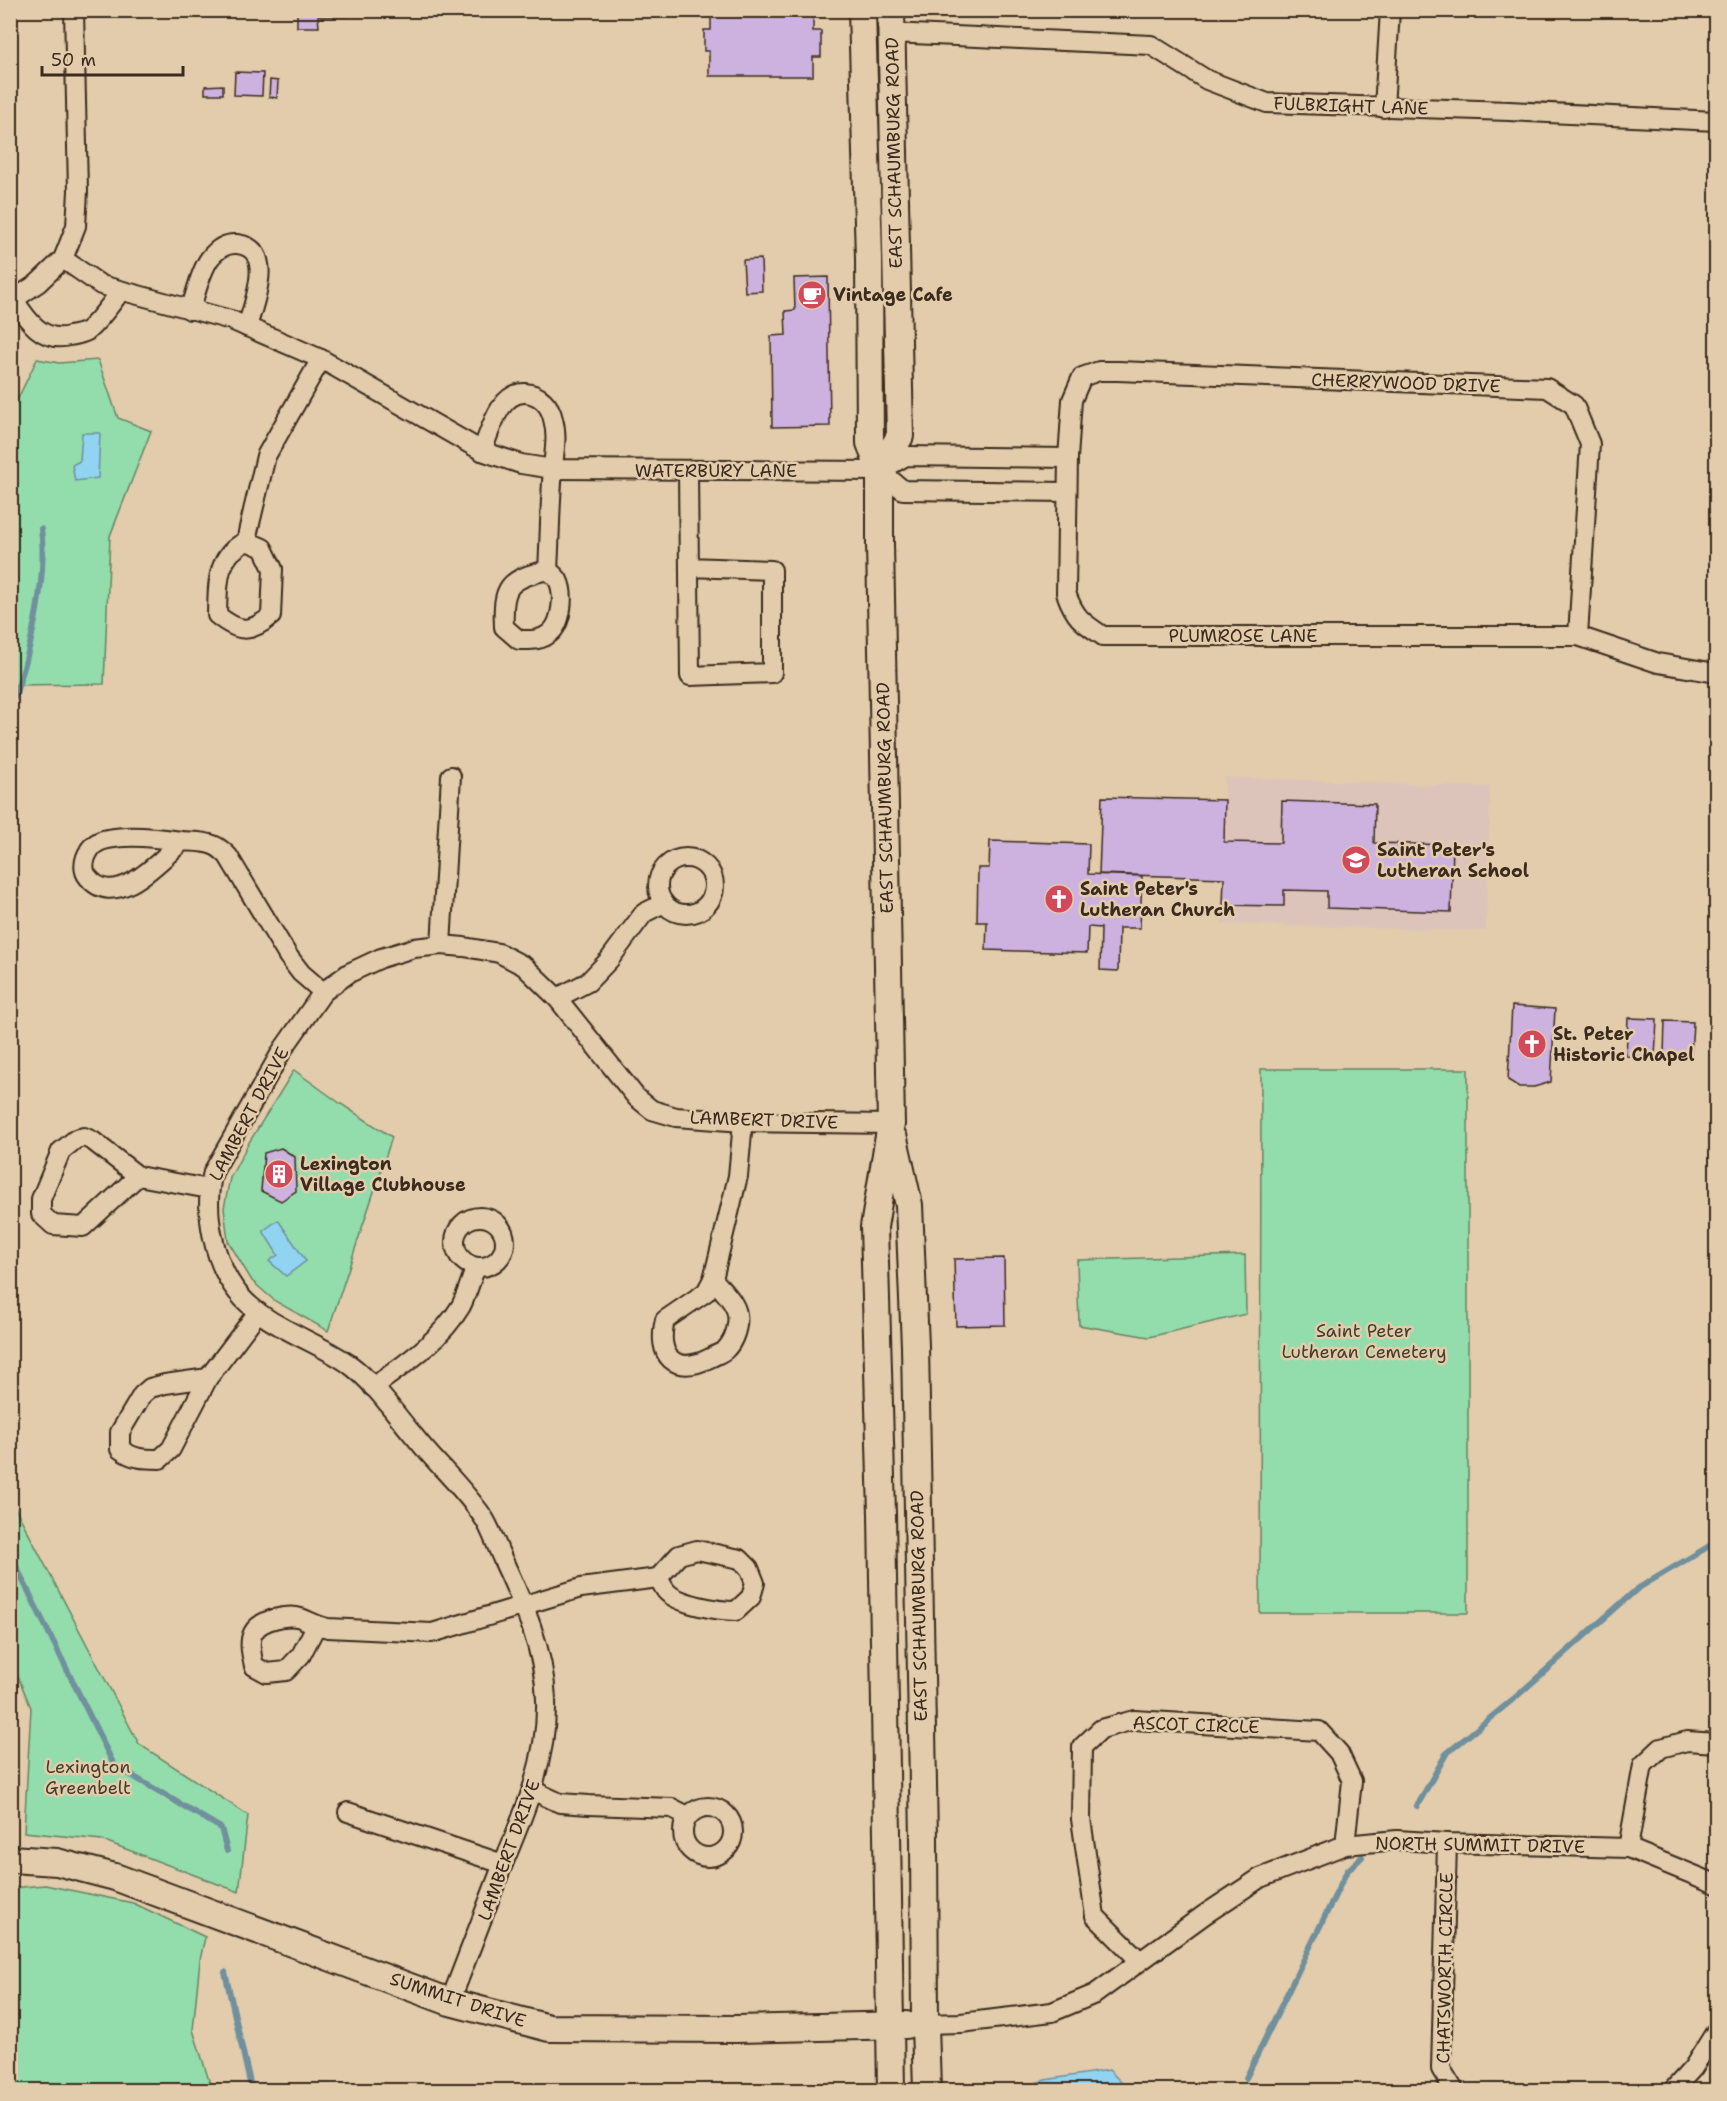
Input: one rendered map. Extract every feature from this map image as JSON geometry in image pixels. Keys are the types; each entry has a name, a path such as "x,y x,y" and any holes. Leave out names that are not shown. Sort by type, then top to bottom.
{"main road":[{"name":"EAST SCHAUMBURG ROAD","path":"862,10 869,258 870,443 880,471 891,1124 874,1227 882,1514 891,2091"},
{"name":"EAST SCHAUMBURG ROAD","path":"880,471 900,436 891,22"},
{"name":"EAST SCHAUMBURG ROAD","path":"891,1124 909,1205 915,1346 927,2091"},
{"name":"SUMMIT DRIVE","path":"10,1859 57,1862 115,1877 450,2001 549,2028 735,2028 925,2024"}],"street":[{"path":"74,10 78,191 76,226 63,259 38,283 13,302 40,332 60,339 85,332 101,317 121,291"},
{"path":"1384,108 1390,10"},
{"name":"FULBRIGHT LANE","path":"891,22 1151,45 1207,80 1267,103 1716,121"},
{"path":"190,310 209,260 215,252 230,243 242,245 251,249 259,261 261,277 247,327"},
{"name":"WATERBURY LANE","path":"63,259 101,285 231,320 321,359 482,452 521,464 553,469 880,471 906,456 1068,458"},
{"path":"247,541 266,456 321,359"},
{"name":"CHERRYWOOD DRIVE","path":"1068,458 1072,400 1082,377 1099,371 1547,388 1574,405 1590,444 1578,636"},
{"path":"482,452 499,410 511,396 523,393 536,394 546,403 553,417 556,438 548,570"},
{"name":"PLUMROSE LANE","path":"1068,458 1066,593 1072,611 1085,624 1103,636 1578,636 1658,663 1716,673"},
{"path":"688,471 690,676 772,673 772,570 689,567"},
{"path":"880,471 903,490 1066,492"},
{"path":"247,541 263,549 273,569 271,616 258,627 244,628 228,624 217,615 221,567 238,545 247,541"},
{"path":"441,945 451,776"},
{"path":"182,841 133,883 116,889 104,889 93,883 85,873 84,860 89,850 95,844 107,839 158,837 214,845 228,856 288,956 301,973 322,992"},
{"path":"557,998 588,982 609,960 644,913 664,903"},
{"name":"LAMBERT DRIVE","path":"450,2001 520,1826 532,1790 543,1742 546,1701 543,1668 535,1634 525,1605 485,1520 374,1387 350,1365 258,1312 238,1293 219,1261 211,1221 209,1189 213,1172 283,1049 322,992 350,973 381,958 414,948 441,945 499,953 524,966 557,998 636,1097 652,1110 676,1117 743,1122 891,1124"},
{"path":"714,1279 737,1313 737,1331 726,1349 699,1364 676,1364 665,1355 661,1336 665,1320 706,1292 714,1279 738,1176 743,1122"},
{"path":"138,1176 83,1227 53,1225 41,1214 41,1199 61,1152 76,1139 84,1137 93,1141 138,1176 209,1189"},
{"path":"374,1387 410,1361 438,1335 461,1305 476,1267"},
{"path":"208,1378 150,1388 142,1395 120,1432 120,1449 130,1457 160,1459 171,1449 198,1402 208,1378 258,1312"},
{"path":"316,1626 368,1631 432,1633 581,1588 658,1578 680,1555 698,1550 740,1559 749,1568 755,1583 752,1597 736,1611 725,1611 678,1599 666,1592 658,1578"},
{"name":"ASCOT CIRCLE","path":"1140,1961 1095,1916 1081,1819 1082,1747 1101,1729 1134,1720 1319,1731 1339,1754 1352,1781 1345,1845"},
{"path":"1628,1848 1643,1766 1661,1748 1687,1741 1716,1743"},
{"path":"532,1790 560,1803 672,1808 688,1816"},
{"path":"348,1812 503,1864"},
{"name":"NORTH SUMMIT DRIVE","path":"925,2024 961,2023 1052,2012 1095,1994 1260,1878 1345,1845 1397,1840 1628,1848 1716,1884"},
{"name":"CHATSWORTH CIRCLE","path":"1447,1843 1441,2069 1454,2091"},
{"path":"1673,2091 1693,2068 1716,2031"}],"shaded area":[{"name":"Saint Peter's Lutheran School","path":"1225,777 1490,787 1486,931 1222,924"}],"green space":[{"path":"37,359 59,363 98,360 118,418 151,431 110,536 104,684 11,685 10,415"},
{"name":"Saint Peter Lutheran Cemetery","path":"1261,1069 1468,1069 1468,1613 1260,1613"},
{"path":"294,1070 392,1137 328,1331 275,1301 252,1281 228,1241 224,1208 230,1178 248,1144"},
{"path":"1245,1255 1246,1314 1149,1337 1079,1325 1077,1260"},
{"name":"Lexington Greenbelt","path":"11,1500 139,1744 248,1815 239,1892 102,1840 24,1832 31,1708 11,1660"},
{"path":"45,1885 133,1903 205,1937 200,1960 193,2030 212,2090 11,2090 11,1888"}],"water":[{"path":"82,433 100,433 98,478 75,481 72,465 80,461"},
{"path":"278,1220 306,1261 286,1276 269,1261 278,1255 263,1231"},
{"path":"1109,2070 1129,2090 1013,2090 1045,2080"}],"building":[{"path":"297,10 349,10 349,16 318,16 319,27 297,27"},
{"path":"711,11 813,11 813,31 821,31 821,57 813,57 813,76 709,76 709,51 704,51 704,30 711,30"},
{"path":"235,72 263,73 262,96 234,95"},
{"path":"270,80 278,81 277,98 269,97"},
{"path":"223,85 223,94 205,94 205,86"},
{"path":"761,259 762,291 745,292 743,260"},
{"path":"828,277 830,426 772,427 771,336 786,335 785,311 795,310 794,278"},
{"path":"1102,797 1225,800 1224,842 1281,843 1282,801 1375,804 1374,843 1453,845 1451,912 1327,908 1327,891 1284,890 1284,906 1223,905 1224,878 1099,874"},
{"name":"Saint Peter's Lutheran Church","path":"990,841 1089,844 1088,874 1142,876 1140,928 1119,928 1118,971 1100,970 1101,928 1088,927 1087,953 986,950 987,922 977,922 978,868 989,868"},
{"name":"St. Peter Historic Chapel","path":"1512,1006 1555,1009 1551,1082 1534,1087 1519,1087 1508,1080"},
{"path":"1628,1018 1657,1019 1655,1057 1626,1056"},
{"path":"1665,1021 1693,1022 1691,1056 1664,1055"},
{"name":"Lexington Village Clubhouse","path":"281,1148 295,1157 296,1191 281,1201 261,1191 264,1153"},
{"path":"1004,1258 1005,1325 956,1326 954,1259"}],"waterway":[{"path":"10,709 24,668 35,620 42,571 41,529"},
{"path":"1417,1806 1446,1754 1517,1696 1637,1589 1711,1545 1716,1545"},
{"path":"10,1554 114,1765 221,1828 227,1851"},
{"path":"1246,2078 1347,1871 1362,1857"},
{"path":"225,1972 250,2083 257,2090"}],"place":[{"name":"Vintage Cafe","path":"812,295"},
{"name":"Saint Peter's Lutheran School","path":"1356,860"},
{"name":"Saint Peter's Lutheran Church","path":"1059,899"},
{"name":"St. Peter Historic Chapel","path":"1532,1044"},
{"name":"Lexington Village Clubhouse","path":"279,1174"}]}
